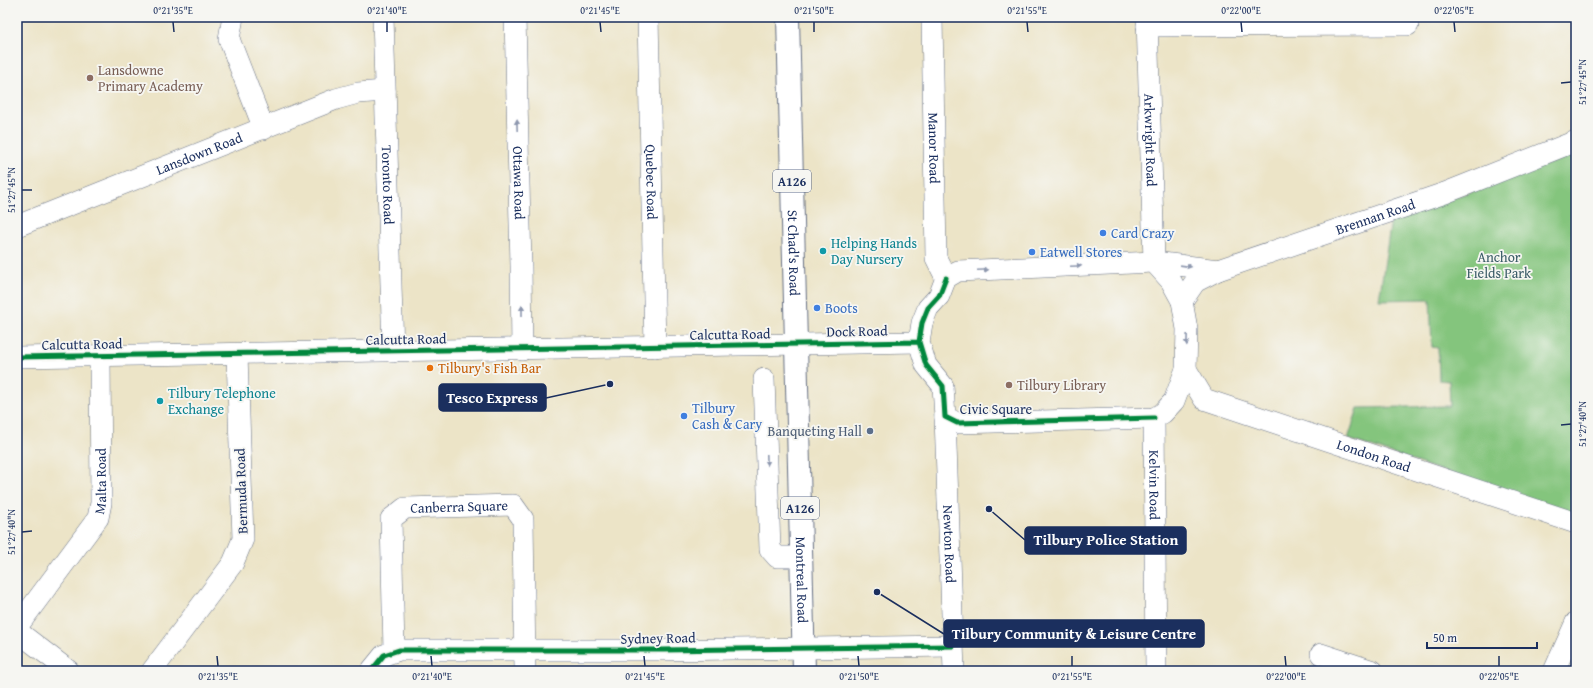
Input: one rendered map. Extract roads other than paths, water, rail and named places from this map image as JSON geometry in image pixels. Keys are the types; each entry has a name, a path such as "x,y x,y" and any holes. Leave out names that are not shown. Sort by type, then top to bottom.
{"main road":[{"name":"St Chad's Road","path":"788,17 795,344"},
{"name":"Montreal Road","path":"795,344 804,671"}],"street":[{"path":"233,17 229,39 264,128"},
{"name":"Toronto Road","path":"383,17 393,352"},
{"name":"Ottawa Road","path":"514,17 522,266 522,350"},
{"name":"Quebec Road","path":"648,17 655,347"},
{"name":"Manor Road","path":"932,17 936,258 946,278"},
{"path":"1147,22 1386,21 1408,25"},
{"name":"Arkwright Road","path":"1147,22 1154,262"},
{"name":"Lansdown Road","path":"17,226 336,99 358,93 385,91"},
{"name":"Brennan Road","path":"1182,301 1195,282 1218,270 1445,193 1576,141"},
{"path":"1154,262 1171,281 1182,301 1187,329 1186,369 1174,401 1161,413"},
{"path":"918,342 922,323 928,308 939,296 946,278 958,271 1154,262 1218,270"},
{"name":"Dock Road","path":"795,344 918,342"},
{"name":"Civic Square","path":"918,342 926,365 943,386 945,417 957,423 1161,413"},
{"name":"Calcutta Road","path":"17,357 522,350 795,344"},
{"name":"Bermuda Road","path":"152,671 233,563 244,539 237,354"},
{"name":"Malta Road","path":"17,627 98,518 102,503 100,357"},
{"path":"1161,413 1187,400 1204,399 1186,369"},
{"path":"764,379 770,549 777,557 801,556"},
{"name":"London Road","path":"1204,399 1576,523"},
{"name":"Kelvin Road","path":"1156,671 1161,413"},
{"name":"Newton Road","path":"945,417 954,671"},
{"name":"Canberra Square","path":"394,651 391,519 405,508 513,506 523,519 525,661"},
{"path":"1554,671 1576,622"},
{"path":"17,631 69,671"},
{"name":"Sydney Road","path":"394,651 525,661 803,647 953,646"},
{"path":"371,671 384,655 394,651"},
{"path":"1321,654 1372,671"}],"place":[{"name":"Lansdowne Primary Academy","path":"90,78"},
{"name":"Card Crazy","path":"1103,233"},
{"name":"Helping Hands Day Nursery","path":"823,251"},
{"name":"Eatwell Stores","path":"1032,252"},
{"name":"Boots","path":"817,308"},
{"name":"Tilbury's Fish Bar","path":"430,368"},
{"name":"Tesco Express","path":"610,384"},
{"name":"Tilbury Library","path":"1009,385"},
{"name":"Tilbury Telephone Exchange","path":"160,401"},
{"name":"Tilbury Cash & Cary","path":"684,416"},
{"name":"Banqueting Hall","path":"870,431"},
{"name":"Tilbury Police Station","path":"989,509"},
{"name":"Tilbury Community & Leisure Centre","path":"877,592"}],"park label":[{"name":"Anchor Fields Park","path":"1499,266"}]}
